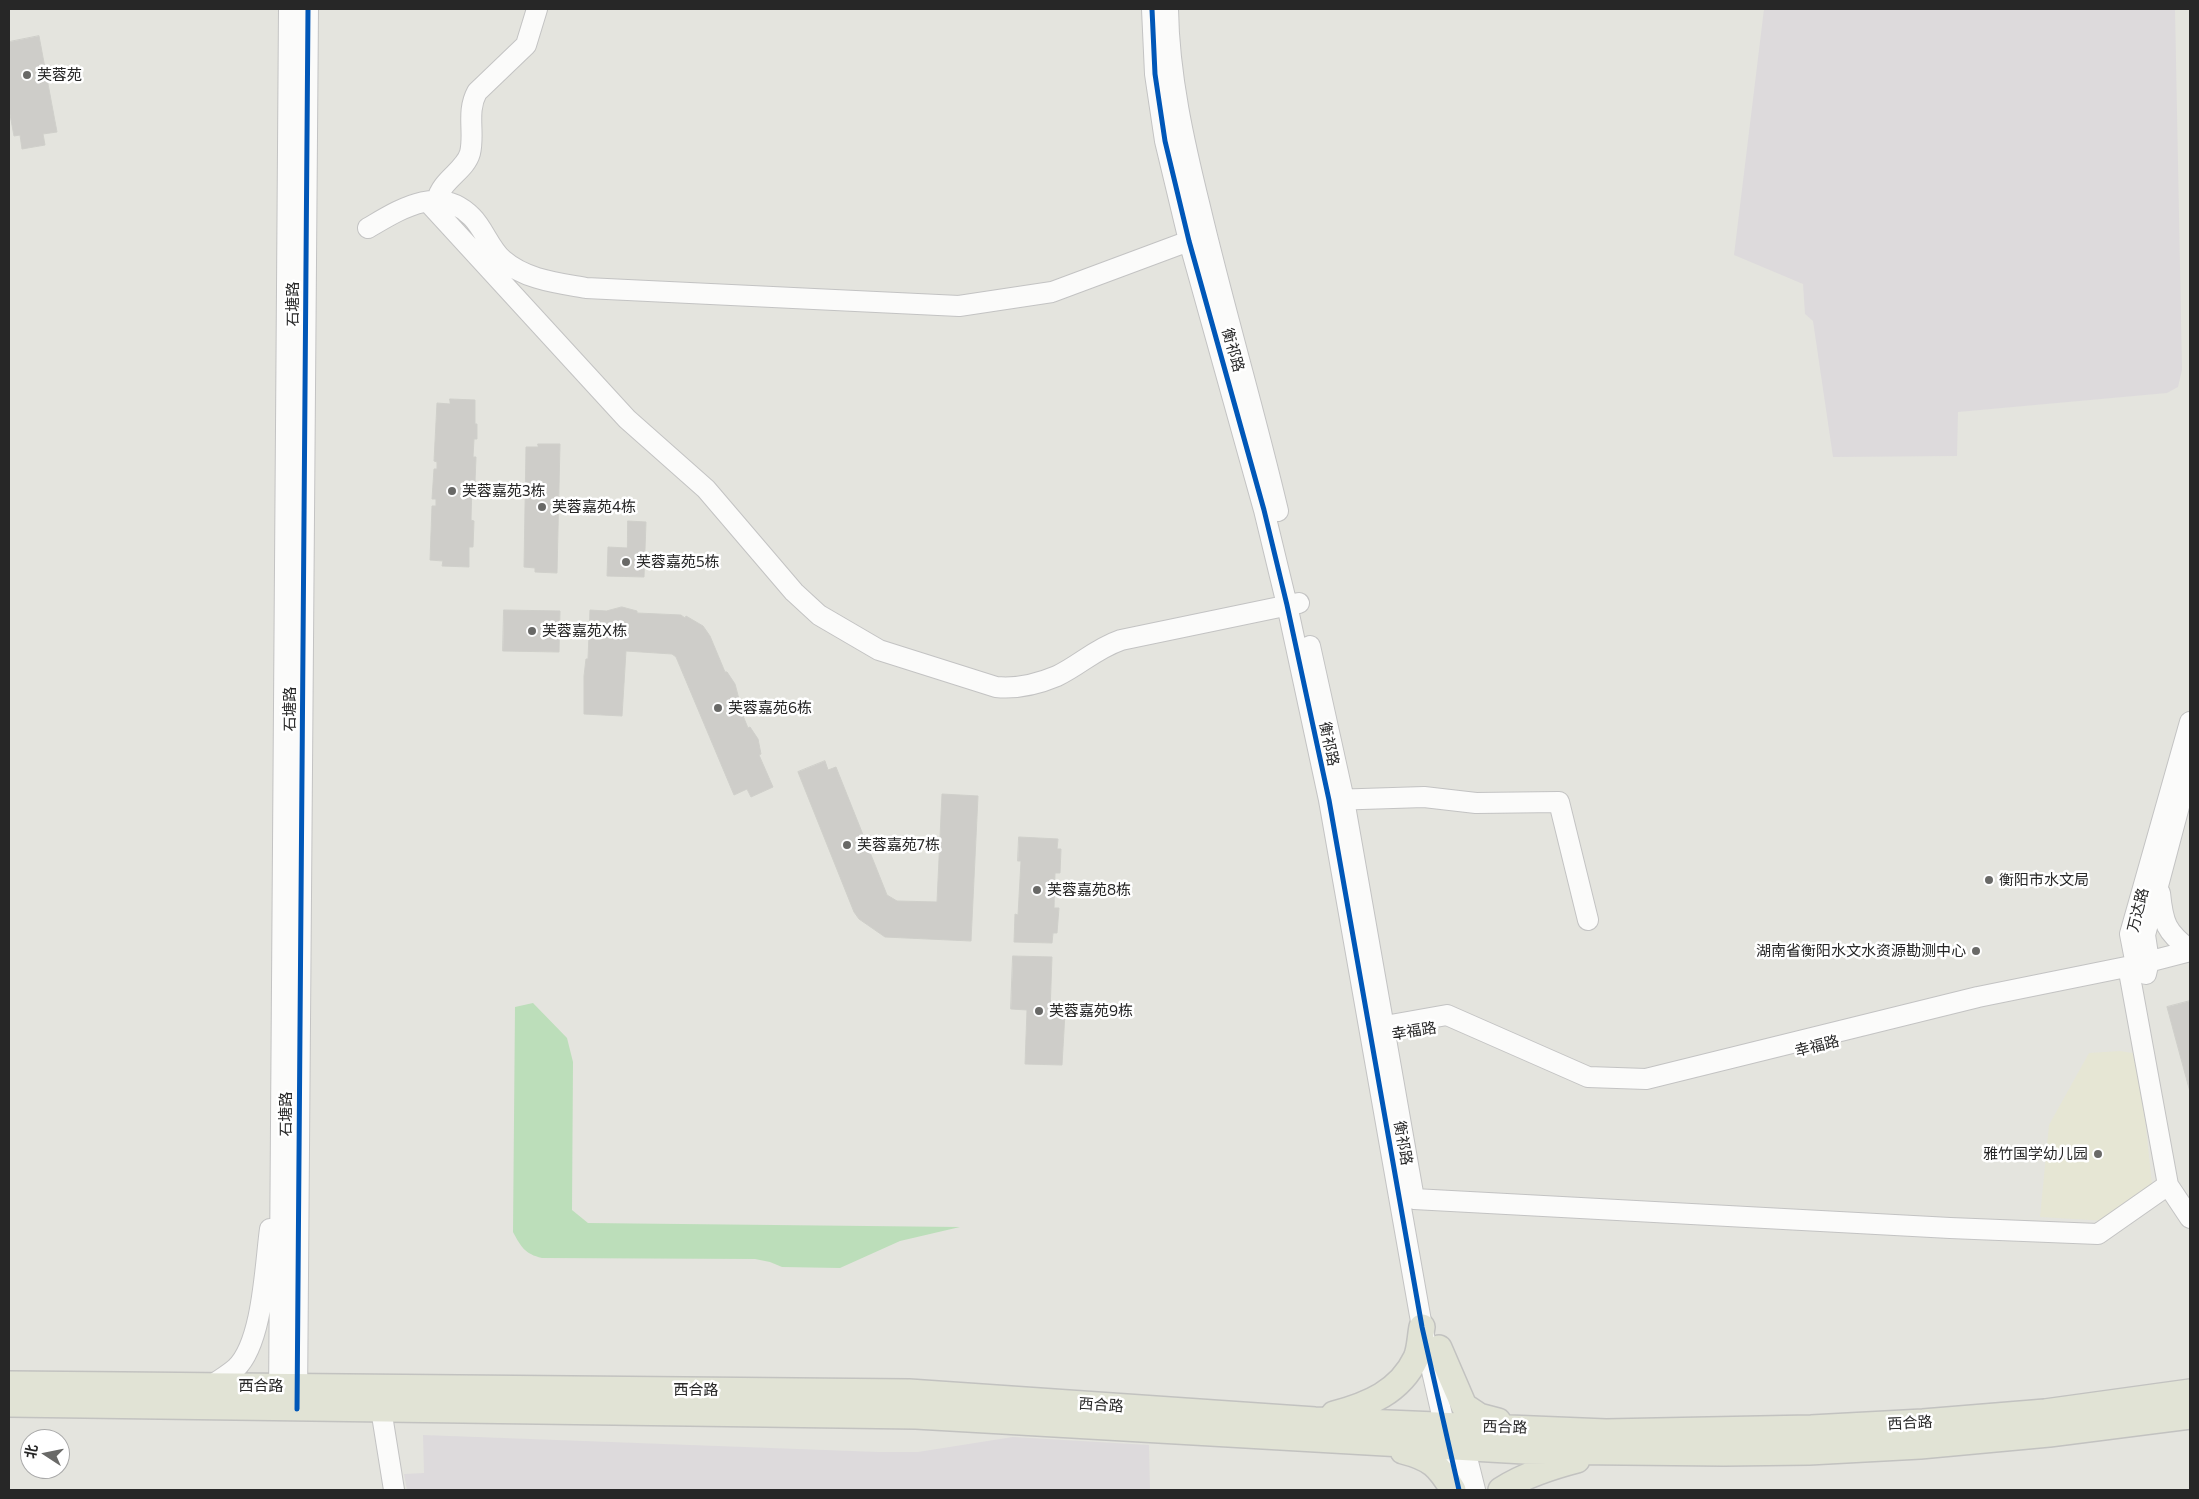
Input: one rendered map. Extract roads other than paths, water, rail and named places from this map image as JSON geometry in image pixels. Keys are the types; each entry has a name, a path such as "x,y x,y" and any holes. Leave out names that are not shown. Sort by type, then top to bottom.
{"main road":[{"path":"1315,1420 1364,1406 1384,1396 1406,1374 1417,1357 1422,1327"},
{"path":"1439,1348 1464,1406 1479,1416 1525,1428"},
{"name":"西合路","path":"9,1384 211,1386 288,1398 381,1409 916,1416 1369,1442 1454,1436 1525,1428 1635,1431 1811,1428 1923,1422 2044,1412 2190,1392"},
{"name":"西合路","path":"9,1404 288,1398 909,1392 1315,1420 1606,1452 1790,1452 1920,1446 2049,1434 2190,1416"},
{"path":"1369,1442 1423,1456 1442,1472 1453,1490"},
{"path":"1501,1490 1518,1480 1549,1467 1606,1452"}],"street":[{"name":"石塘路","path":"288,1398 282,1135 289,9"},
{"name":"石塘路","path":"288,1398 308,9"},
{"path":"432,201 439,189 466,161 470,153 472,102 477,92 526,44 537,9"},
{"name":"衡祁路","path":"1152,9 1155,74 1165,141 1189,241 1264,510 1293,604"},
{"name":"衡祁路","path":"1168,9 1173,71 1183,138 1211,255 1277,504 1293,604 1336,800 1414,1199 1454,1436 1459,1490"},
{"path":"432,201 627,420 706,489 794,592 819,615 879,650 996,687 1015,688 1056,676 1102,646 1121,640 1293,604"},
{"path":"368,228 409,205 432,201 460,207 472,217 503,260 525,273 546,281 586,288 960,306 1052,292 1189,241"},
{"name":"万达路","path":"2140,969 2130,934 2190,722"},
{"name":"万达路","path":"2140,969 2145,934 2190,765"},
{"path":"1336,800 1424,797 1476,803 1559,802 1588,920"},
{"path":"2159,881 2163,918 2174,938 2190,951"},
{"path":"2100,972 2113,964 2122,954 2130,934"},
{"name":"幸福路","path":"1381,1032 1446,1026 1585,1086 1644,1088 1978,1006 2140,969 2190,951"},
{"name":"幸福路","path":"1381,1032 1447,1015 1588,1077 1646,1079 1978,997 2100,972 2190,962"},
{"path":"2140,969 2168,1185 2190,1218"},
{"name":"衡祁路","path":"1381,1032 1422,1327 1454,1436 1475,1490"},
{"path":"211,1386 237,1367 252,1342 260,1302 282,1135"},
{"path":"1414,1199 1950,1228 2098,1234 2168,1185"},
{"path":"381,1409 394,1490"}],"place":[{"name":"芙蓉苑","path":"27,75"},
{"name":"芙蓉嘉苑3栋","path":"452,491"},
{"name":"芙蓉嘉苑4栋","path":"542,507"},
{"name":"芙蓉嘉苑5栋","path":"626,562"},
{"name":"芙蓉嘉苑X栋","path":"532,631"},
{"name":"芙蓉嘉苑6栋","path":"718,708"},
{"name":"芙蓉嘉苑7栋","path":"847,845"},
{"name":"衡阳市水文局","path":"1989,880"},
{"name":"芙蓉嘉苑8栋","path":"1037,890"},
{"name":"湖南省衡阳水文水资源勘测中心","path":"1976,951"},
{"name":"芙蓉嘉苑9栋","path":"1039,1011"},
{"name":"雅竹国学幼儿园","path":"2098,1154"}]}
